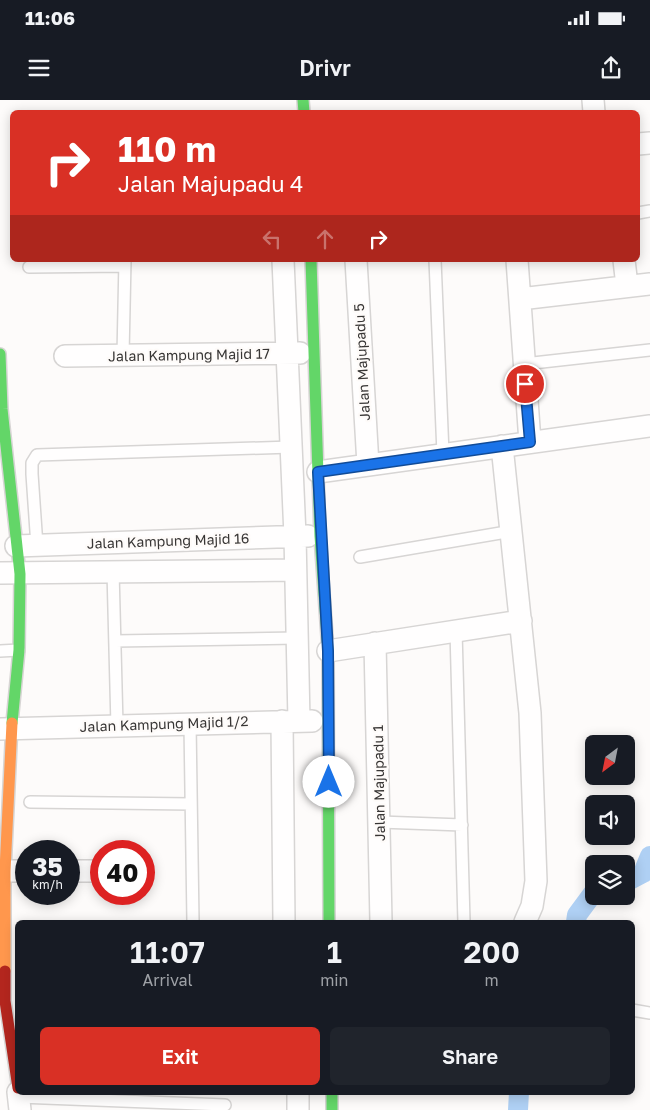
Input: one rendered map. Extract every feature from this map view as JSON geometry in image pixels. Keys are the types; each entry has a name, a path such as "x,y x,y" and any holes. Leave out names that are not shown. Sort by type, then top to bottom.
{"street":[{"path":"283,262 295,536 297,638 290,721 284,920"},
{"path":"311,262 320,536 328,651 329,920"},
{"name":"Jalan Majupadu 5","path":"356,262 368,464"},
{"path":"517,262 530,442"},
{"path":"624,262 627,286"},
{"path":"520,299 650,284"},
{"name":"Jalan Kampung Majid 17","path":"65,356 286,354 313,352"},
{"path":"0,354 6,493 16,546 10,573 20,650 6,729 5,871 2,923 15,1066"},
{"path":"318,472 650,426"},
{"path":"502,446 530,713 536,880 532,906 525,920"},
{"name":"Jalan Kampung Majid 16","path":"16,546 320,536"},
{"path":"10,573 295,570"},
{"path":"328,651 521,621"},
{"name":"Jalan Majupadu 1","path":"375,643 381,920"},
{"name":"Jalan Kampung Majid 1/2","path":"6,729 328,720"},
{"path":"5,871 15,871"},
{"path":"0,1085 15,1092"},
{"path":"298,1095 298,1110"},
{"path":"332,1095 332,1110"}],"lane":[{"path":"436,262 444,454"},
{"path":"29,267 125,263 123,355"},
{"path":"524,364 650,350"},
{"path":"37,546 32,463 37,455 291,447"},
{"path":"360,557 512,531"},
{"path":"113,571 117,726"},
{"path":"456,631 464,920"},
{"path":"115,641 297,638"},
{"path":"0,651 20,650"},
{"path":"190,724 193,920"},
{"path":"30,802 191,804"},
{"path":"380,822 462,825"},
{"path":"635,1010 650,1013"},
{"path":"34,1095 225,1107"}],"waterway":[{"path":"635,877 643,873 650,856"},
{"path":"576,920 577,915 585,904"},
{"path":"518,1110 519,1095"}],"traffic: fast":[{"path":"303,100 304,110"},
{"path":"311,262 320,536 328,651 329,920"},
{"path":"0,354 2,409 20,574 19,650 12,723"},
{"path":"332,1095 332,1110"}],"traffic: slow":[{"path":"5,971 5,871 12,723"}],"traffic: jam":[{"path":"5,971 5,1001 15,1068"}],"route":[{"path":"329,782 328,651 320,536 318,472 530,442 525,384"}]}
